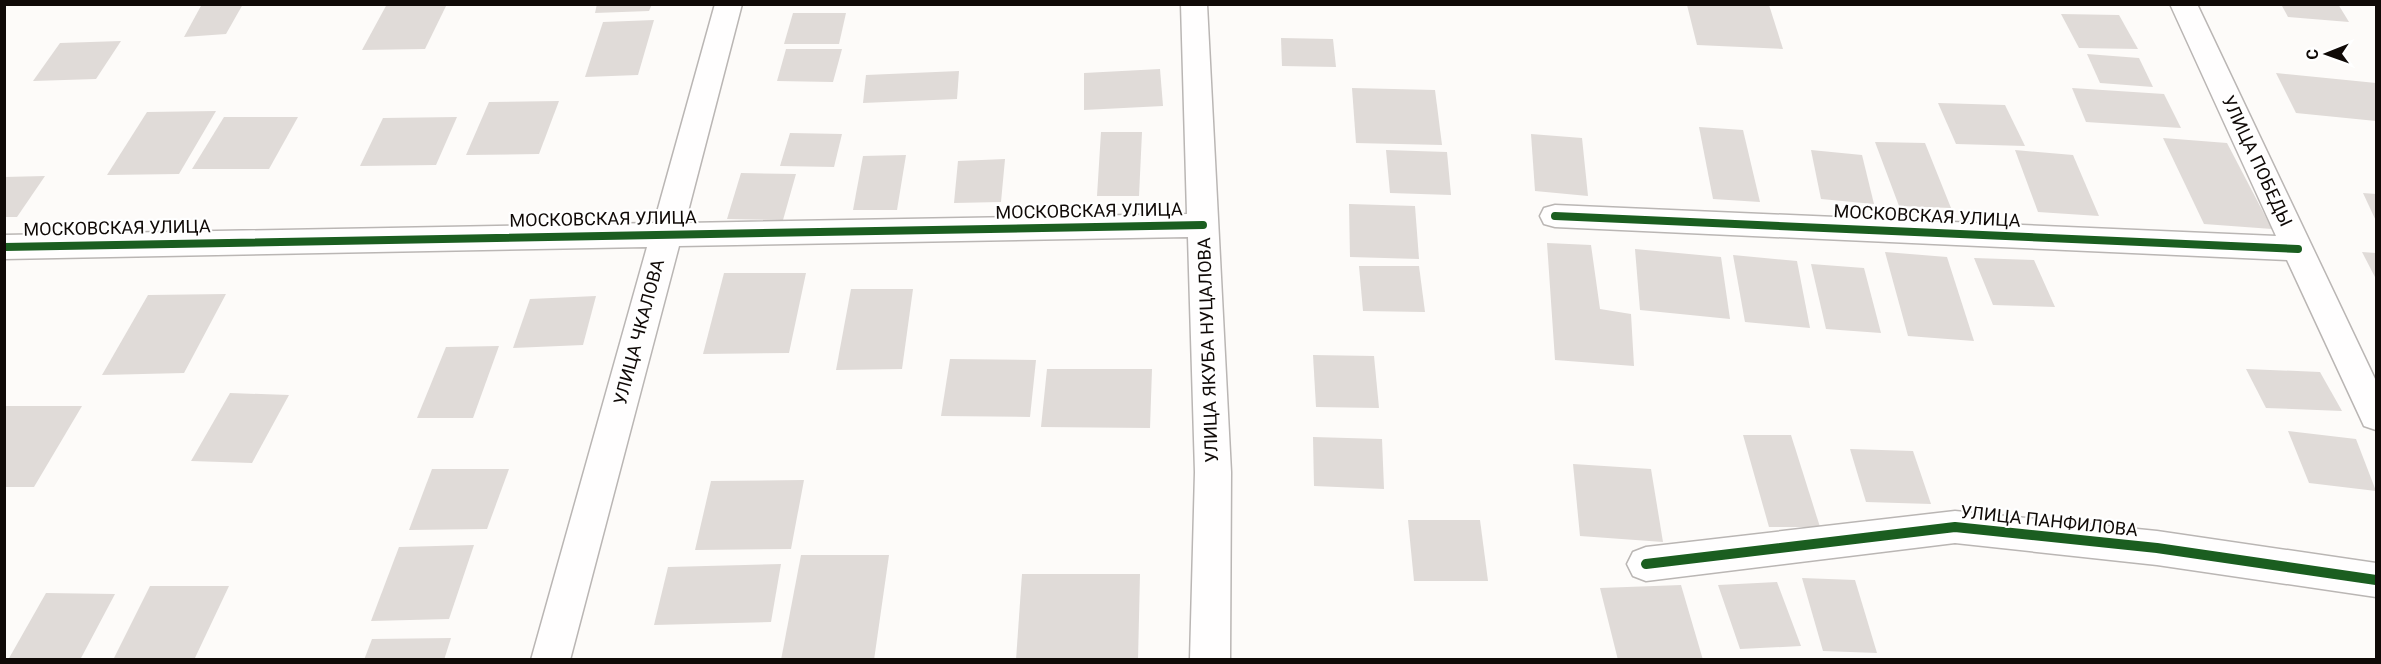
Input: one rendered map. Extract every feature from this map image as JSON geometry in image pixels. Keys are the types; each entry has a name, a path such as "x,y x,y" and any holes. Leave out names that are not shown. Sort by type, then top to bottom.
{"street":[{"name":"УЛИЦА ЧКАЛОВА","path":"550,660 729,4"},
{"name":"УЛИЦА ЯКУБА НУЦАЛОВА","path":"1194,4 1213,472 1210,660"},
{"name":"УЛИЦА ПОБЕДЫ","path":"2183,4 2376,416"},
{"name":"МОСКОВСКАЯ УЛИЦА","path":"1555,216 2298,249"},
{"name":"МОСКОВСКАЯ УЛИЦА","path":"4,247 1203,225"},
{"name":"УЛИЦА ПАНФИЛОВА","path":"1646,564 1955,527 2157,548 2376,580"}],"building":[{"path":"202,4 243,4 226,34 184,37"},
{"path":"387,4 447,4 425,49 362,50"},
{"path":"597,4 652,4 649,11 595,13"},
{"path":"2281,4 2338,4 2349,22 2288,17"},
{"path":"1687,5 1769,5 1783,49 1697,45"},
{"path":"793,13 846,13 839,44 784,44"},
{"path":"2061,14 2119,15 2138,49 2079,48"},
{"path":"654,20 638,75 585,77 603,22"},
{"path":"1281,38 1333,39 1336,67 1282,66"},
{"path":"121,41 96,79 33,81 60,43"},
{"path":"786,49 842,49 833,82 777,81"},
{"path":"2087,54 2139,58 2153,87 2100,83"},
{"path":"1160,69 1163,106 1084,110 1084,73"},
{"path":"959,71 957,99 863,103 866,75"},
{"path":"2276,73 2376,83 2376,121 2296,113"},
{"path":"1352,88 1435,90 1442,145 1356,143"},
{"path":"2072,88 2164,94 2181,128 2086,122"},
{"path":"559,101 539,154 466,155 489,102"},
{"path":"1938,103 2005,105 2025,146 1956,144"},
{"path":"216,111 179,174 107,175 147,112"},
{"path":"224,117 298,117 269,169 192,169"},
{"path":"457,117 436,165 360,166 383,118"},
{"path":"1699,127 1743,130 1760,202 1713,199"},
{"path":"1101,132 1142,132 1139,196 1097,196"},
{"path":"790,133 842,134 834,167 780,166"},
{"path":"1531,134 1582,138 1588,196 1535,191"},
{"path":"2163,138 2227,143 2272,229 2204,224"},
{"path":"1875,142 1925,143 1951,208 1899,206"},
{"path":"1386,150 1447,152 1451,195 1390,193"},
{"path":"1811,150 1862,155 1874,204 1821,199"},
{"path":"2015,150 2073,155 2099,216 2038,212"},
{"path":"906,155 897,210 853,210 863,156"},
{"path":"1005,159 1001,202 954,203 958,161"},
{"path":"741,173 796,174 783,220 727,219"},
{"path":"45,176 17,217 4,217 4,177"},
{"path":"2363,193 2376,194 2376,221"},
{"path":"1349,204 1415,206 1419,259 1350,257"},
{"path":"1547,243 1591,245 1600,309 1631,314 1634,366 1555,360"},
{"path":"1635,249 1721,257 1730,319 1640,310"},
{"path":"1885,252 1947,257 1974,341 1908,336"},
{"path":"2362,252 2376,253 2376,279"},
{"path":"1733,255 1797,261 1810,328 1745,322"},
{"path":"1974,258 2034,260 2055,307 1993,305"},
{"path":"1811,264 1864,268 1881,333 1826,329"},
{"path":"1359,266 1419,266 1425,312 1363,311"},
{"path":"724,273 806,273 789,353 703,354"},
{"path":"851,289 913,289 902,369 836,370"},
{"path":"226,294 184,373 102,375 148,295"},
{"path":"596,296 583,345 513,348 530,299"},
{"path":"499,346 473,418 417,418 446,347"},
{"path":"1313,355 1374,356 1379,408 1316,407"},
{"path":"950,359 1036,360 1030,417 941,416"},
{"path":"1047,369 1152,369 1150,428 1041,427"},
{"path":"2246,369 2320,372 2342,411 2266,408"},
{"path":"230,393 289,395 252,463 191,461"},
{"path":"4,406 82,406 34,487 4,487"},
{"path":"2288,431 2356,439 2376,491 2309,483"},
{"path":"1743,435 1791,435 1820,527 1769,527"},
{"path":"1313,437 1382,439 1384,489 1314,486"},
{"path":"1850,449 1913,451 1931,504 1866,502"},
{"path":"1573,464 1651,469 1663,542 1580,536"},
{"path":"432,469 509,469 487,529 409,530"},
{"path":"804,480 791,549 695,550 711,481"},
{"path":"1408,520 1480,520 1488,581 1414,581"},
{"path":"474,545 449,619 371,621 399,547"},
{"path":"801,555 889,555 874,660 781,660"},
{"path":"781,564 771,622 654,625 668,567"},
{"path":"1022,574 1140,574 1138,660 1016,660"},
{"path":"1802,578 1855,580 1877,653 1823,651"},
{"path":"1777,582 1801,646 1740,649 1718,585"},
{"path":"1681,585 1703,660 1618,660 1600,588"},
{"path":"150,586 229,586 194,660 113,660"},
{"path":"46,593 115,594 80,660 8,660"},
{"path":"451,638 444,660 364,660 372,639"}],"cycle path":[{"path":"1555,216 2298,249"},
{"path":"4,247 1203,225"},
{"path":"1646,564 1955,527 2157,548 2376,580"}]}
